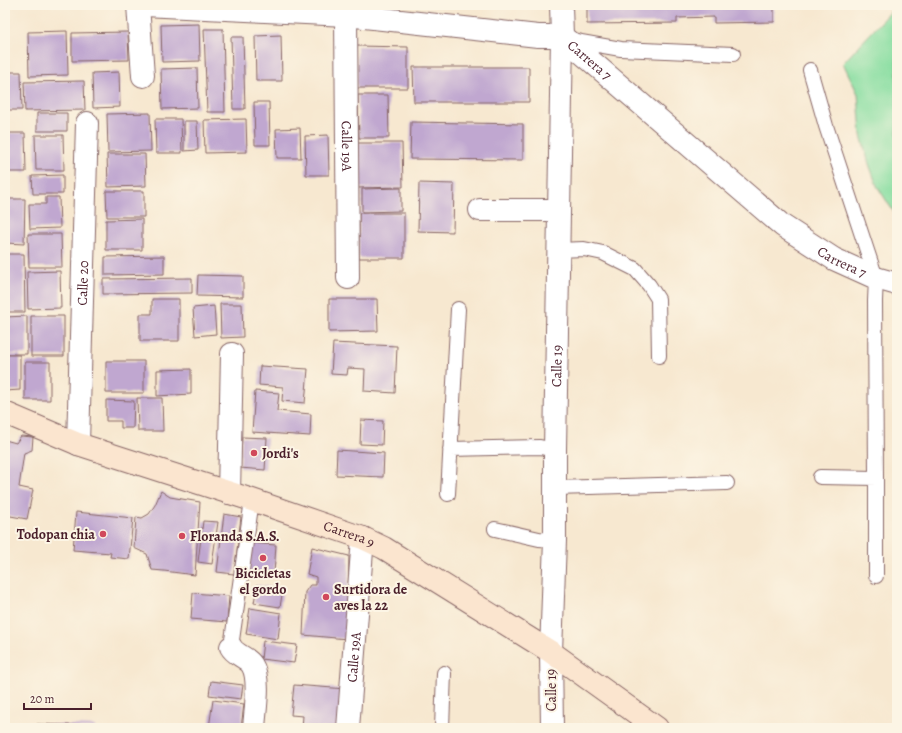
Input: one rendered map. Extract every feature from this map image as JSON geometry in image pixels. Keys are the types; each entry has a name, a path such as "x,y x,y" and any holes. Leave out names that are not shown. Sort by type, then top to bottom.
{"main road":[{"name":"Carrera 9","path":"5,413 78,444 252,500 363,538 384,548 551,652 657,728"}],"street":[{"path":"138,5 143,76"},
{"name":"Carrera 7","path":"144,5 346,15 538,36 562,36 783,226 834,259 876,278 897,284"},
{"name":"Calle 19","path":"552,728 551,652 555,540 555,450 562,36 561,5"},
{"name":"Calle 19A","path":"346,15 348,278"},
{"name":"Calle 20","path":"78,444 87,123"},
{"path":"480,210 559,210"},
{"path":"229,493 232,354"},
{"name":"Calle 19A","path":"348,728 363,538"},
{"path":"231,646 233,650 252,664 256,673 257,683 254,728"}],"lane":[{"path":"562,36 581,42 621,49 733,54"},
{"path":"810,70 826,126 876,278 876,576"},
{"path":"558,250 584,249 603,253 634,268 649,285 658,299 659,356"},
{"path":"448,494 458,309"},
{"path":"450,450 540,447 555,450"},
{"path":"820,477 876,478"},
{"path":"555,488 727,483"},
{"path":"231,646 252,500"},
{"path":"495,529 539,539 555,540"},
{"path":"442,728 444,673"}],"green space":[{"path":"897,5 897,217 877,186 869,164 861,135 858,94 843,63"}],"building":[{"path":"587,5 774,5 774,22 714,23 714,17 677,18 677,23 587,24"},
{"path":"199,24 200,61 162,62 161,25"},
{"path":"204,29 223,29 225,112 207,112"},
{"path":"67,31 68,75 29,76 28,32"},
{"path":"128,32 129,60 72,61 72,33"},
{"path":"281,35 282,81 256,81 255,36"},
{"path":"231,37 243,37 245,109 233,109"},
{"path":"357,46 408,47 408,88 357,88"},
{"path":"413,67 529,67 529,102 414,102"},
{"path":"197,68 198,108 162,109 161,69"},
{"path":"5,72 21,72 22,110 5,110"},
{"path":"119,72 120,107 93,108 92,73"},
{"path":"84,81 85,110 25,111 24,82"},
{"path":"358,95 388,95 389,138 359,138"},
{"path":"254,102 269,102 270,145 255,145"},
{"path":"37,113 67,113 67,131 37,131"},
{"path":"150,113 151,151 108,152 107,114"},
{"path":"155,119 181,119 182,153 156,153"},
{"path":"246,119 247,152 205,153 204,120"},
{"path":"184,121 197,121 198,150 184,151"},
{"path":"411,122 523,124 523,160 410,159"},
{"path":"300,128 301,158 277,158 276,129"},
{"path":"5,133 25,133 26,172 5,172"},
{"path":"35,135 63,135 64,170 36,170"},
{"path":"328,135 329,175 306,175 305,136"},
{"path":"357,143 402,143 403,187 357,188"},
{"path":"107,154 145,154 146,186 108,187"},
{"path":"63,175 63,194 33,194 32,176"},
{"path":"419,183 454,184 453,232 418,231"},
{"path":"401,188 401,211 362,212 362,189"},
{"path":"106,191 144,191 144,217 107,217"},
{"path":"46,197 59,197 60,228 30,229 29,204 46,204"},
{"path":"5,199 25,199 24,244 5,243"},
{"path":"359,213 404,213 404,258 359,258"},
{"path":"142,219 142,250 106,250 106,220"},
{"path":"28,234 61,234 62,267 29,267"},
{"path":"5,254 24,254 25,312 5,312"},
{"path":"164,256 164,274 105,275 105,257"},
{"path":"60,271 61,308 28,309 27,272"},
{"path":"198,275 243,276 243,297 197,296"},
{"path":"192,278 192,293 103,294 103,279"},
{"path":"152,299 179,299 179,341 140,341 140,314 152,314"},
{"path":"329,299 377,299 378,331 329,332"},
{"path":"220,304 242,304 243,337 221,338"},
{"path":"214,306 216,334 195,336 193,308"},
{"path":"27,316 27,354 5,354 5,317"},
{"path":"31,316 64,316 64,356 31,356"},
{"path":"333,343 397,346 395,393 364,391 365,369 348,368 347,375 331,374"},
{"path":"5,355 20,355 20,390 5,391"},
{"path":"106,361 144,361 144,393 106,393"},
{"path":"25,362 50,362 50,400 25,400"},
{"path":"260,366 308,369 305,403 282,401 283,387 259,385"},
{"path":"191,369 191,394 157,396 157,370"},
{"path":"255,391 279,393 277,411 311,414 310,436 252,432"},
{"path":"137,398 162,398 163,431 138,431"},
{"path":"106,400 134,401 133,428 121,428 121,421 106,421"},
{"path":"361,420 383,421 382,445 360,444"},
{"path":"21,436 33,437 32,450 24,453 19,487 33,490 27,519 5,515 5,440 16,443"},
{"name":"Jordi's","path":"242,437 267,438 265,470 240,468"},
{"path":"337,450 384,453 383,477 336,475"},
{"path":"161,491 170,497 200,502 195,575 152,570 147,554 134,548 136,517 142,518 149,514"},
{"name":"Todopan chia","path":"76,512 133,518 129,559 110,557 111,553 73,550"},
{"path":"224,514 241,517 234,574 217,572"},
{"path":"203,521 218,522 212,564 198,562"},
{"name":"Bicicletas el gordo","path":"251,543 276,545 274,574 249,571"},
{"name":"Surtidora de aves la 22","path":"312,547 349,556 347,639 303,635 305,592 310,585 316,585 316,577 307,574"},
{"path":"257,585 283,589 280,607 254,603"},
{"path":"193,593 229,596 227,622 191,619"},
{"path":"250,608 281,613 278,639 246,634"},
{"path":"263,641 297,645 294,663 261,659"},
{"path":"211,681 243,685 241,699 209,695"},
{"path":"294,685 346,689 343,728 302,728 303,716 291,715"},
{"path":"213,700 244,704 241,728 209,728"},
{"path":"37,724 95,726 95,728 37,728"}],"place":[{"name":"Jordi's","path":"254,453"},
{"name":"Todopan chia","path":"103,534"},
{"name":"Floranda S.A.S.","path":"182,536"},
{"name":"Bicicletas el gordo","path":"263,558"},
{"name":"Surtidora de aves la 22","path":"326,597"}]}
